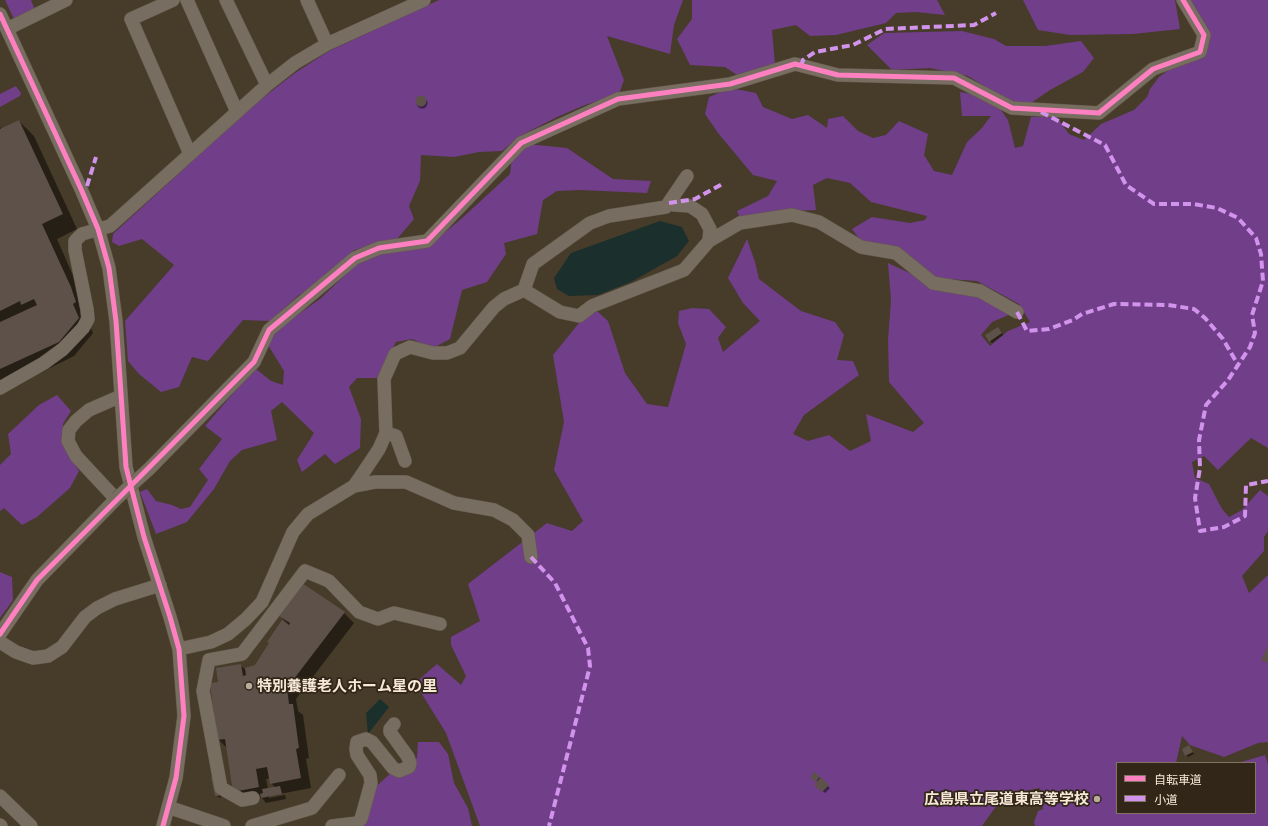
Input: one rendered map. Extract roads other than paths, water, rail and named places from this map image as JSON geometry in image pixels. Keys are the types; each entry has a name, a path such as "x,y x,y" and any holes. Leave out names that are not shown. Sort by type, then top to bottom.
{"street":[{"path":"7,29 66,0"},
{"path":"173,0 131,19 190,154"},
{"path":"187,0 237,112"},
{"path":"226,0 267,85"},
{"path":"307,0 327,44"},
{"path":"0,388 44,363 63,349 83,328 88,319 75,250 75,241 82,234 110,226 267,85 295,62 327,44 424,0"},
{"path":"0,634 37,580 254,362 269,330 355,258 379,248 427,241 520,142 618,99 730,84 795,64 838,75 954,78 1012,108 1099,113 1153,69 1200,52 1204,35 1183,0"},
{"path":"0,14 81,189 98,229 109,268 116,321 126,467 144,538 179,649 184,716 176,778 163,826"},
{"path":"354,486 379,449 386,433 384,378 395,354 410,347 433,353 447,353 460,348 494,307 504,299 524,290 533,264 590,223 609,216 666,208 687,176"},
{"path":"669,202 674,205 690,206 702,214 710,229 709,241"},
{"path":"524,290 560,312 579,316 592,306 684,270 709,241 740,223 792,215 819,222 861,247 896,253 933,283 980,291 1017,312"},
{"path":"116,499 76,456 68,441 69,430 76,420 89,410 121,396"},
{"path":"386,433 396,436 405,461"},
{"path":"179,649 211,642 228,634 251,613 262,602 298,526 308,514 354,486 375,482 406,482 454,503 494,510 512,520 528,535 531,557"},
{"path":"253,798 242,800 221,788 203,691 209,660 242,654 305,571 329,581 359,612 378,619 394,612 440,624"},
{"path":"0,642 16,652 33,658 48,656 62,647 85,617 97,608 115,599 160,585"},
{"path":"251,613 264,625"},
{"path":"332,826 357,823 361,819 371,783 370,775 357,755 357,742 366,739 372,742 393,768 399,771 409,767 410,763 408,757 390,732 394,724"},
{"path":"252,826 312,808 338,775"},
{"path":"0,796 31,826"},
{"path":"168,807 224,826"}],"water":[{"path":"660,221 682,227 689,241 677,256 631,282 598,295 569,296 557,289 554,278 571,253"},
{"path":"380,699 389,707 368,734 366,713"}],"place":[{"name":"特別養護老人ホーム星の里","path":"249,686"},
{"name":"広島県立尾道東高等学校","path":"1097,799"}]}
